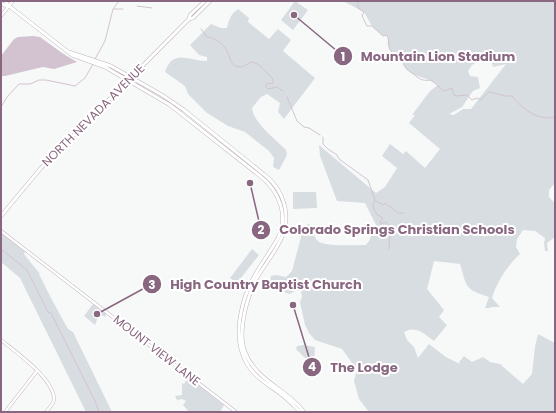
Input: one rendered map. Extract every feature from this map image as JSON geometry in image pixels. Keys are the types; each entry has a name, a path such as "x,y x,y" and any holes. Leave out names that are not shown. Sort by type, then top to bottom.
{"main road":[{"path":"5,1 9,6 69,52 100,63 131,77 174,102 238,153 269,179 277,188 283,201 286,217 284,228 281,238 258,276 250,295 243,327 244,347 250,363 257,372 290,397 304,412"},
{"name":"NORTH NEVADA AVENUE","path":"1,216 34,176 205,1"},
{"name":"NORTH NEVADA AVENUE","path":"189,19 193,18 210,1"},
{"path":"1,3 9,6"},
{"path":"100,63 174,107 268,183 276,193 280,202 282,215 280,230 275,242 255,275 247,294 240,326 240,343 245,360 255,375 284,396 300,412"},
{"path":"209,129 217,138 218,142"},
{"path":"218,142 222,142 238,153"}],"street":[{"path":"1,16 13,1"},
{"name":"MOUNT VIEW LANE","path":"1,230 236,412"},
{"path":"1,340 33,366 47,382 54,397 53,404 46,412"},
{"path":"5,412 37,371"}],"shaded area":[{"path":"295,1 308,10 293,30 281,20"},
{"path":"343,1 555,1 555,183 549,190 549,197 555,203 555,237 547,243 548,251 545,251 545,238 535,231 523,230 517,239 516,247 520,254 503,274 492,298 500,307 485,308 489,297 475,292 468,286 460,264 434,261 427,289 444,310 439,317 447,325 434,341 420,331 412,329 404,332 407,340 414,347 418,358 429,344 446,357 460,364 459,362 464,356 472,362 483,357 490,362 500,364 523,384 532,374 538,334 555,343 555,412 369,412 359,399 354,381 356,373 355,367 342,349 315,340 309,333 305,325 300,302 302,297 301,291 295,291 290,294 276,288 271,283 271,276 276,275 286,277 292,271 301,237 299,233 306,225 309,224 316,239 322,243 334,245 366,245 376,225 365,203 337,201 320,156 319,145 376,193 385,187 397,168 382,156 390,144 403,154 406,151 425,168 440,149 409,123 415,115 412,115 430,91 438,85 430,80 414,75 407,70 401,58 393,54 390,50 387,35 383,36 372,26 364,12","holes":["483,59 491,61 493,67 506,64 471,109 463,109 454,115 449,114 462,107 473,91 480,88 478,77 470,76 468,71 472,65"]},
{"path":"238,9 249,18 248,22 269,39 278,29 291,40 283,51 315,78 284,119 278,112 280,103 267,94 261,97 252,108 261,125 286,150 287,155 279,170 273,167 274,158 269,151 245,132 228,126 207,113 188,94 185,86 165,72 172,60 177,58 207,61 207,57 199,55 190,45 211,24 221,28 227,28 231,17"},
{"path":"18,37 40,37 77,62 54,69 43,67 2,76 1,56 14,39"},
{"path":"293,192 316,192 317,208 293,209"},
{"path":"3,234 25,252 24,254 40,274 68,329 73,332 112,412 86,412 20,278 1,262 1,236"},
{"path":"252,249 259,255 237,283 230,278"},
{"path":"93,304 106,314 105,317 99,314 100,312 96,310 94,314 98,317 95,325 84,316"},
{"path":"303,345 315,347 314,361 308,361 296,349 297,346"},
{"path":"188,377 224,405 220,412 189,412 183,405 186,401 182,399 177,400 175,396 182,395 182,383 184,384"}],"waterway":[{"path":"95,59 105,41 113,9 119,1"},
{"path":"358,1 358,8 364,12 362,16 367,26 372,26 383,36 387,35 391,51 400,57 407,69 419,78 431,80 444,91 452,88 454,95 467,95 472,100 477,98 481,100 489,92 512,96 520,105 537,116 543,118 555,117"},
{"path":"137,6 152,8"},
{"path":"114,9 123,9"},
{"path":"201,29 207,37 215,39 225,47 231,61 235,66 242,67 254,62 263,68 273,79 273,83 266,84 266,87 268,89 277,87 283,91"},
{"path":"1,107 7,97 19,84 30,84 39,80 46,80 75,86 85,78 93,64"},
{"path":"287,97 297,121 304,127 309,128 320,135"},
{"path":"323,137 323,144 328,149 368,180 375,200 373,205 374,210 376,214 383,218 380,222 381,224 386,222 388,225 390,235 389,249"},
{"path":"376,201 383,205 385,203 398,213 404,213"},
{"path":"1,249 27,270 48,312 51,313 99,412"}],"place":[{"name":"Mountain Lion Stadium","path":"294,15"},
{"name":"Colorado Springs Christian Schools","path":"250,183"},
{"name":"The Lodge","path":"293,305"},
{"name":"High Country Baptist Church","path":"97,314"}]}
